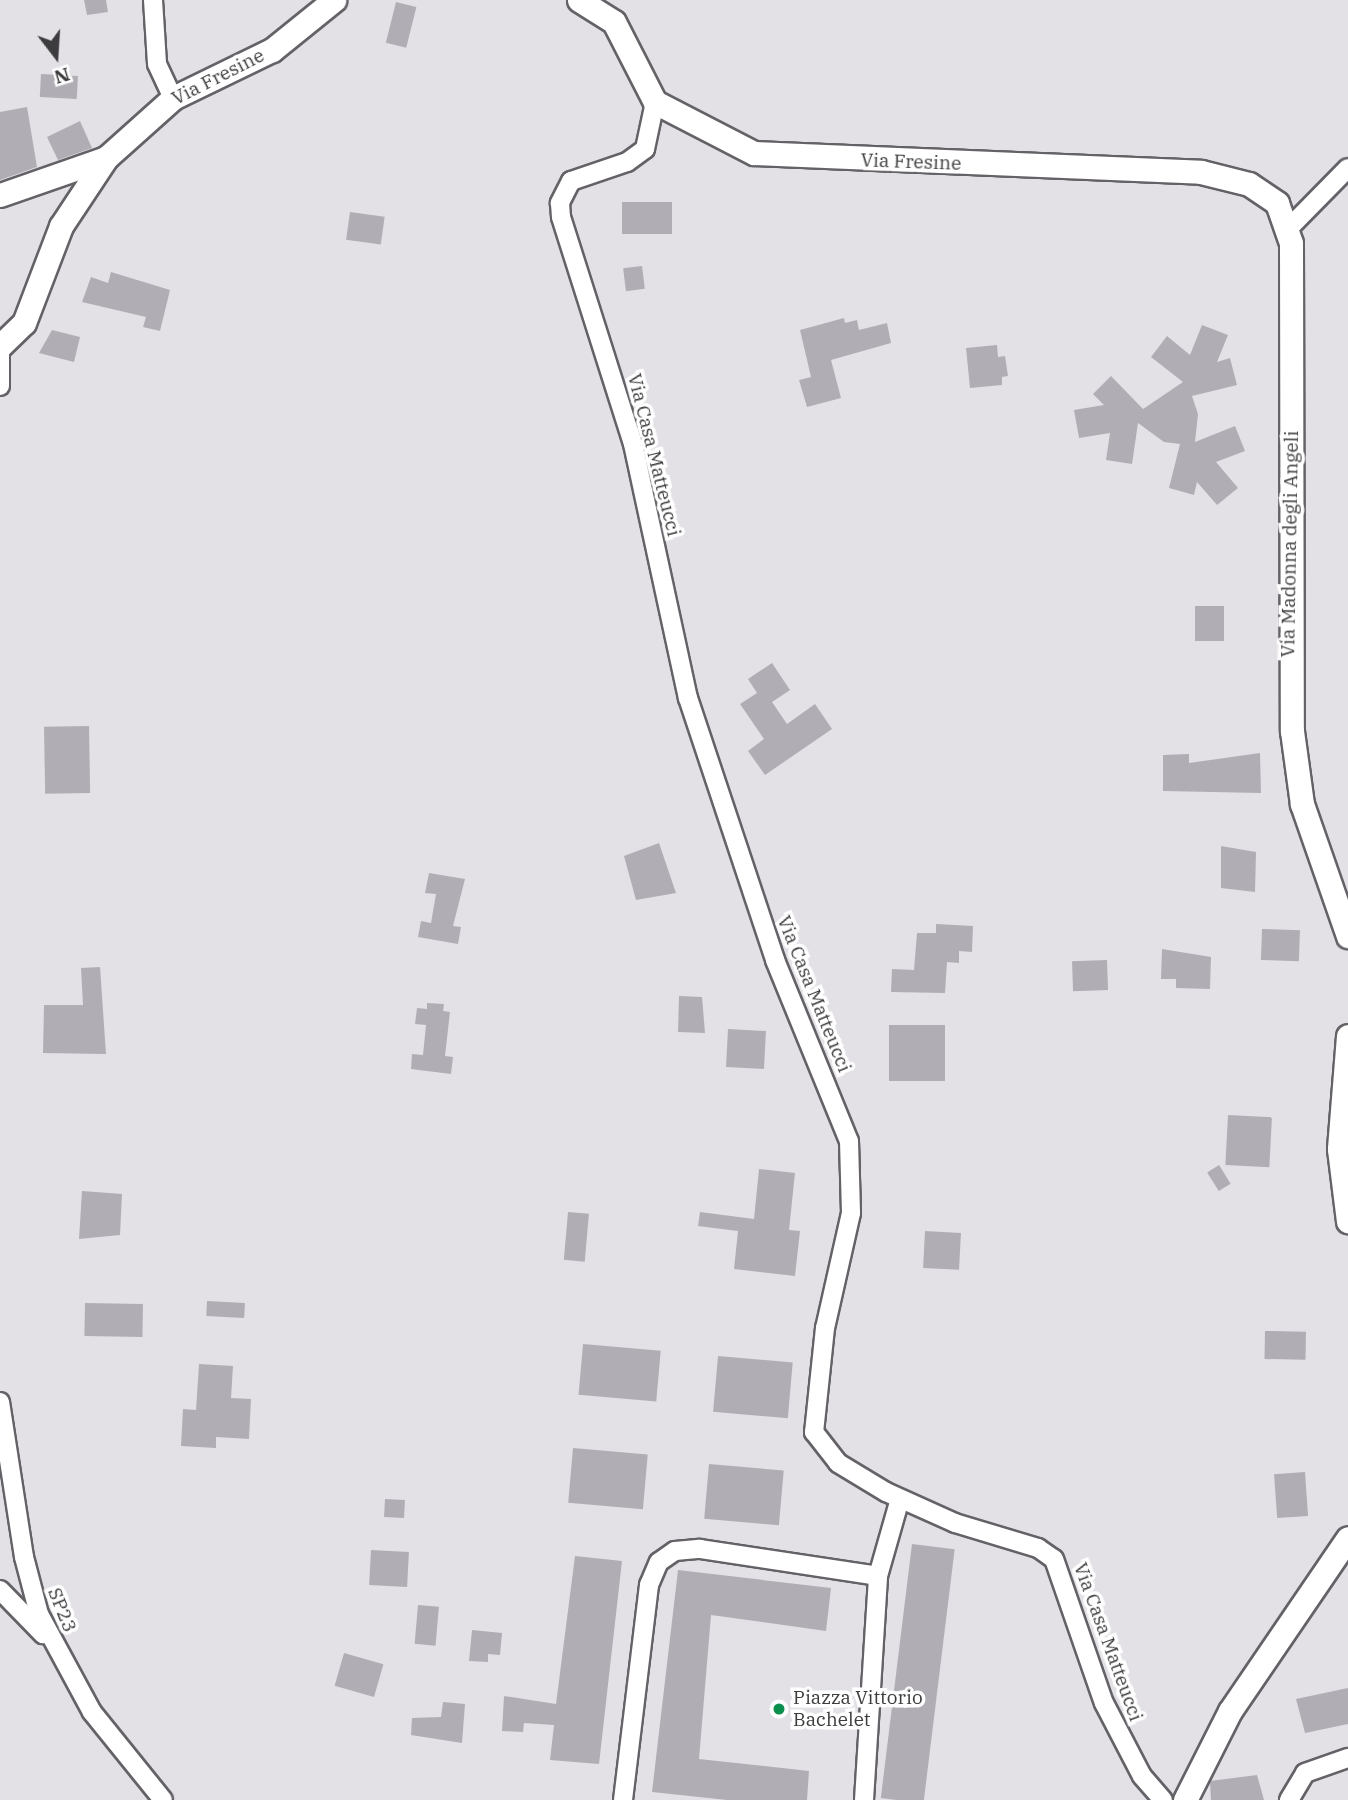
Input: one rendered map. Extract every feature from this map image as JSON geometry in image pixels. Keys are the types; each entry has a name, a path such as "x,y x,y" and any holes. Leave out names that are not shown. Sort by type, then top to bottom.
{"street":[{"path":"153,0 157,64 173,98"},
{"name":"Via Fresine","path":"106,158 173,98 272,50 334,0"},
{"path":"579,0 614,22 655,102"},
{"name":"Via Fresine","path":"655,102 738,147 771,156 1227,176 1272,199 1289,228"},
{"name":"Via Casa Matteucci","path":"655,102 645,149 627,162 571,181 560,203 561,217 633,444 688,698 775,960 849,1141 851,1213 823,1342 814,1432 838,1463 900,1499 962,1526 1038,1548 1054,1559 1110,1715 1142,1776 1163,1800"},
{"path":"0,195 106,158"},
{"path":"0,346 24,323 61,226 106,158"},
{"path":"1289,228 1348,168"},
{"name":"Via Madonna degli Angeli","path":"1289,228 1292,731 1302,804 1348,936"},
{"path":"0,355 0,386"},
{"path":"1348,1036 1339,1149 1348,1222"},
{"name":"SP23","path":"0,1402 27,1572 52,1644 101,1726 163,1800"},
{"path":"864,1800 878,1576 900,1499"},
{"path":"1185,1800 1223,1723 1348,1538"},
{"path":"623,1800 649,1585 664,1558 700,1549 878,1576"},
{"path":"0,1590 52,1644"},
{"path":"1289,1800 1305,1773 1348,1758"}],"building":[{"path":"84,0 106,0 108,12 87,15"},
{"path":"396,2 416,7 406,48 386,43"},
{"path":"41,74 78,76 77,99 40,97"},
{"path":"27,107 37,167 0,180 0,112"},
{"path":"80,121 92,148 58,160 47,137"},
{"path":"622,202 672,202 672,234 622,234"},
{"path":"350,212 385,217 381,245 346,240"},
{"path":"642,266 645,289 626,291 623,268"},
{"path":"111,272 170,290 160,331 143,327 146,317 82,302 91,277 108,283"},
{"path":"844,318 845,323 857,320 859,330 887,323 891,343 831,360 841,398 807,407 799,380 811,377 800,330"},
{"path":"1202,325 1228,335 1217,362 1230,358 1237,385 1192,396 1198,414 1195,442 1235,426 1245,451 1216,462 1238,488 1217,505 1197,482 1194,495 1169,488 1180,444 1164,442 1138,423 1132,464 1106,460 1110,433 1079,438 1074,410 1104,405 1093,394 1111,376 1143,409 1183,382 1151,357 1167,336 1190,355"},
{"path":"52,330 80,337 74,362 39,353"},
{"path":"997,345 998,357 1005,356 1008,376 1002,377 1002,385 970,388 966,348"},
{"path":"1195,606 1224,606 1224,641 1195,641"},
{"path":"772,663 790,690 772,702 787,724 815,704 832,729 765,775 748,751 764,739 740,704 757,693 748,679"},
{"path":"89,726 90,793 45,794 44,727"},
{"path":"1260,753 1261,793 1163,791 1163,755 1189,754 1189,763"},
{"path":"659,843 676,893 636,900 624,856"},
{"path":"1221,846 1256,852 1255,892 1221,888"},
{"path":"429,873 465,879 453,926 461,927 458,944 418,937 421,921 431,923 436,894 425,893"},
{"path":"936,924 973,926 972,952 959,951 959,963 947,962 945,993 891,992 892,969 914,970 917,933 936,933"},
{"path":"1262,929 1300,930 1299,961 1261,960"},
{"path":"1162,949 1211,957 1210,989 1176,988 1176,979 1161,979"},
{"path":"1107,960 1108,990 1073,991 1072,961"},
{"path":"100,967 106,1054 43,1053 44,1005 83,1005 81,968"},
{"path":"679,996 702,997 705,1033 678,1032"},
{"path":"427,1003 444,1004 443,1011 450,1012 445,1056 453,1057 451,1074 411,1069 412,1054 423,1055 426,1025 415,1024 417,1008 427,1009"},
{"path":"889,1025 945,1025 945,1081 889,1081"},
{"path":"728,1029 766,1031 764,1069 726,1067"},
{"path":"1228,1115 1272,1117 1269,1167 1225,1165"},
{"path":"1219,1165 1231,1184 1219,1191 1207,1172"},
{"path":"759,1169 795,1173 789,1230 800,1231 795,1276 734,1269 738,1231 698,1226 700,1212 754,1219"},
{"path":"82,1191 122,1194 120,1235 79,1239"},
{"path":"568,1212 589,1214 585,1262 564,1260"},
{"path":"925,1231 961,1233 959,1270 923,1268"},
{"path":"207,1301 245,1303 244,1318 206,1316"},
{"path":"85,1303 143,1304 142,1337 84,1336"},
{"path":"1265,1331 1306,1332 1306,1360 1265,1359"},
{"path":"583,1344 661,1351 656,1402 579,1395"},
{"path":"718,1356 793,1363 788,1418 713,1412"},
{"path":"199,1364 233,1366 231,1398 251,1399 249,1439 216,1437 216,1448 181,1446 183,1409 196,1410"},
{"path":"573,1448 648,1455 643,1509 568,1503"},
{"path":"709,1464 784,1471 779,1525 704,1519"},
{"path":"1305,1472 1308,1516 1277,1518 1274,1474"},
{"path":"385,1499 405,1500 404,1518 384,1517"},
{"path":"912,1544 955,1549 924,1800 881,1798"},
{"path":"371,1550 409,1552 407,1587 369,1585"},
{"path":"575,1556 622,1561 599,1764 550,1760 554,1725 524,1723 523,1732 502,1731 504,1696 556,1704"},
{"path":"678,1570 831,1588 826,1631 711,1615 699,1759 809,1771 807,1800 727,1800 652,1792"},
{"path":"418,1605 439,1607 436,1646 415,1644"},
{"path":"472,1630 502,1633 500,1655 488,1654 488,1662 469,1661"},
{"path":"344,1653 383,1664 374,1697 335,1686"},
{"path":"1348,1688 1348,1724 1305,1733 1296,1699"},
{"path":"443,1702 465,1704 462,1743 411,1735 412,1718 441,1717"},
{"path":"1257,1775 1264,1800 1211,1800 1210,1781"}],"place":[{"name":"Piazza Vittorio Bachelet","path":"779,1709"}]}
